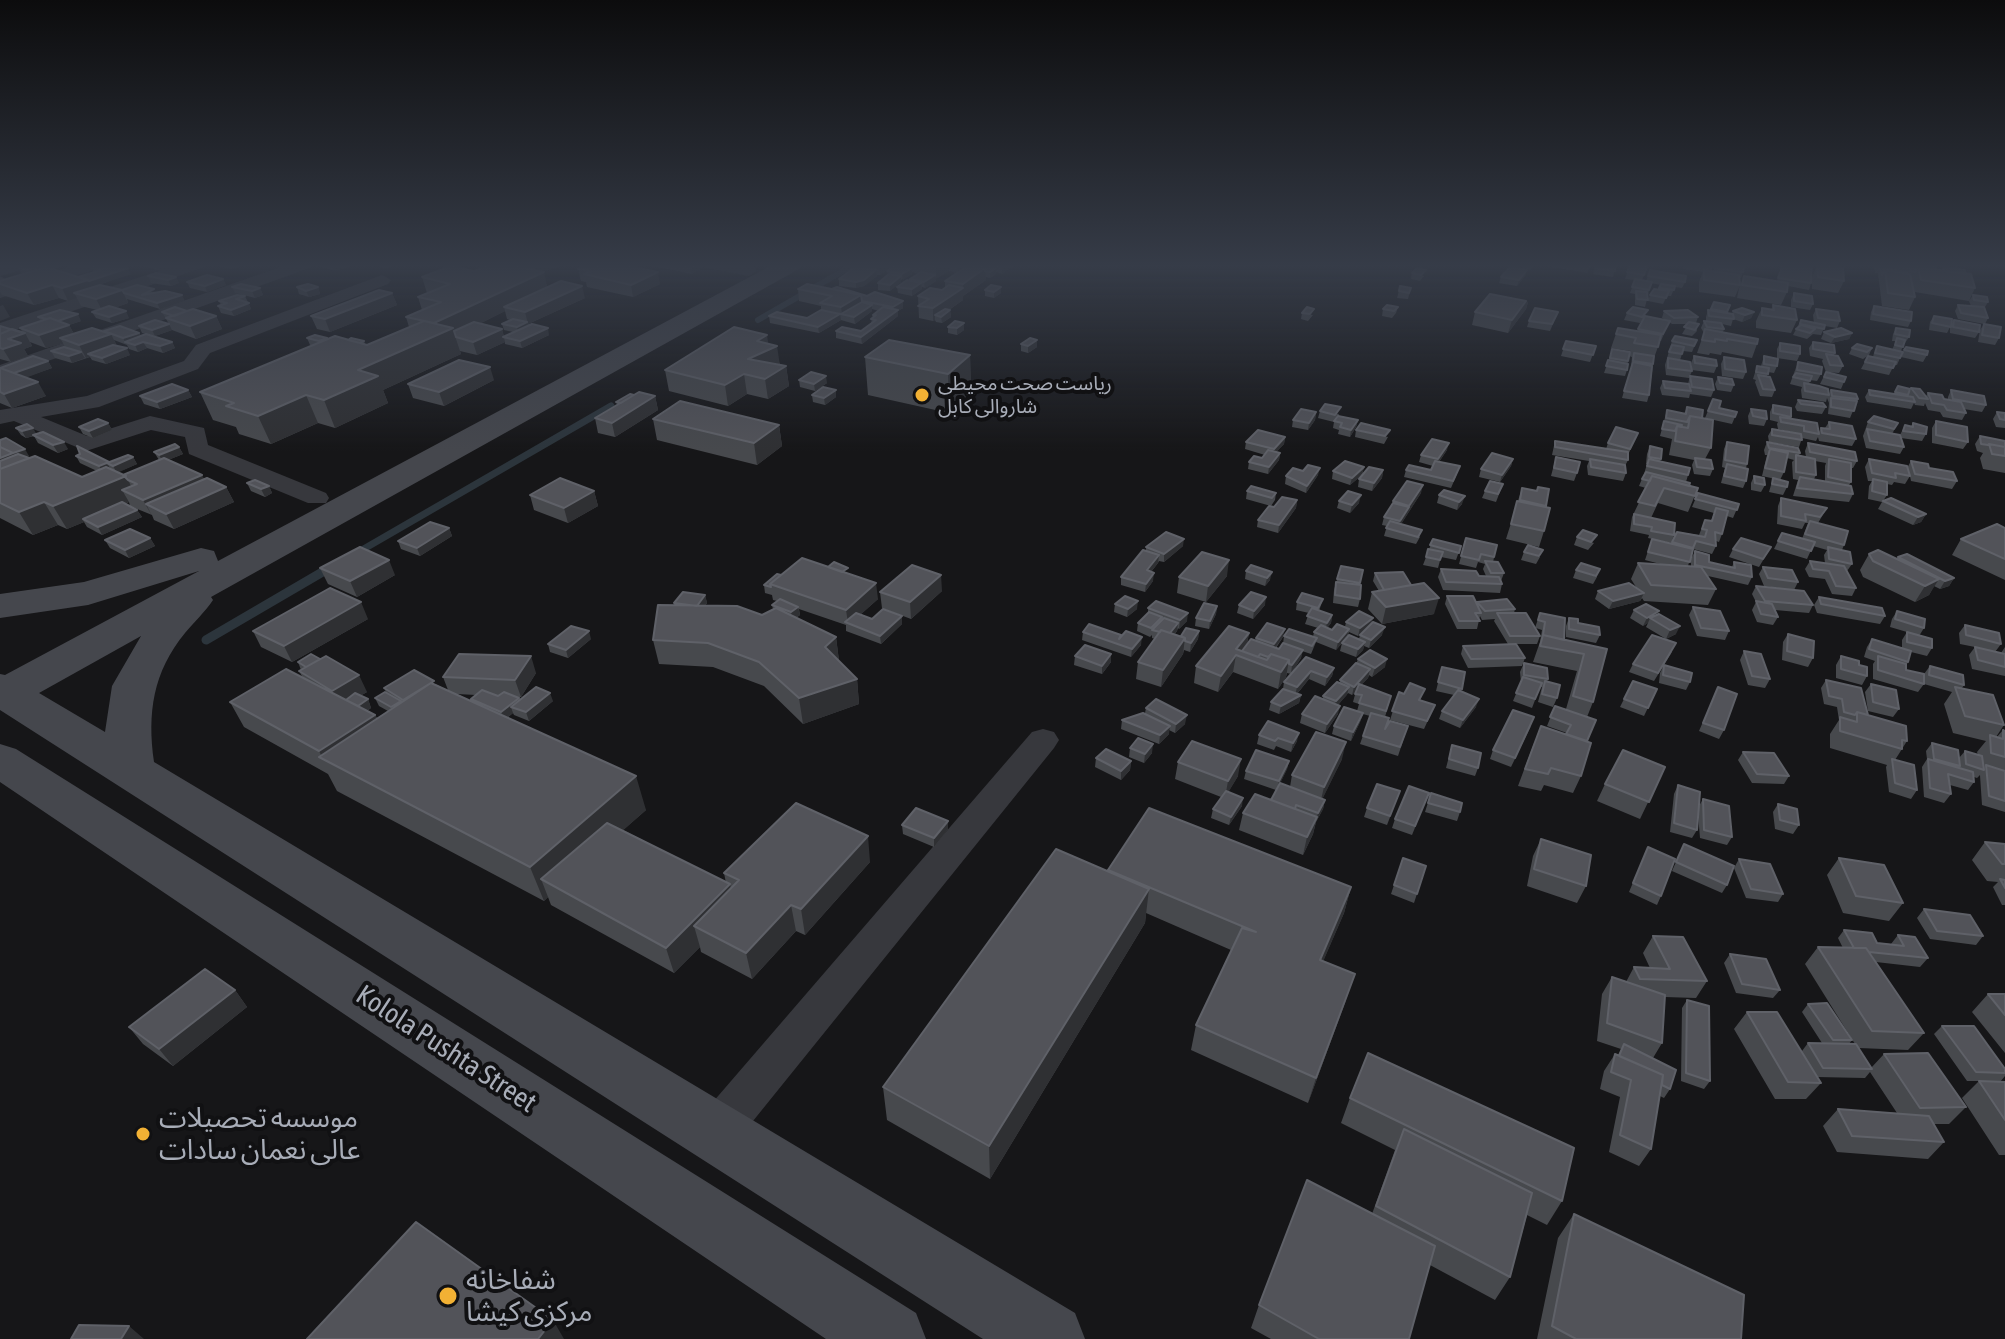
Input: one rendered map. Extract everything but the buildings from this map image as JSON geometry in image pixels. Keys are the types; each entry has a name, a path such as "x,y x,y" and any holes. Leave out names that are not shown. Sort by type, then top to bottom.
{"main road":[{"path":"0,606 88,593 215,564 317,498 643,326"},
{"path":"671,326 215,564 2,685 132,770 1049,1339"},
{"path":"132,770 127,719 133,690 150,652 215,564"},
{"name":"Kolola Pushta Street","path":"0,760 890,1339"},
{"path":"0,797 71,804"}],"street":[{"path":"0,372 128,326"},
{"path":"4,413 91,402 191,365 203,349 261,326"},
{"path":"4,413 86,444 150,423 196,433 197,449 317,498"},
{"path":"716,1132 1043,740"}],"waterway":[{"path":"355,554 611,406"},
{"path":"206,640 331,567"}],"place":[{"name":"ریاست صحت محیطی شاروالی کابل","path":"922,395"},
{"name":"موسسه تحصیلات عالی نعمان سادات","path":"143,1134"},
{"name":"شفاخانه مرکزی کیشا","path":"448,1296"}]}
